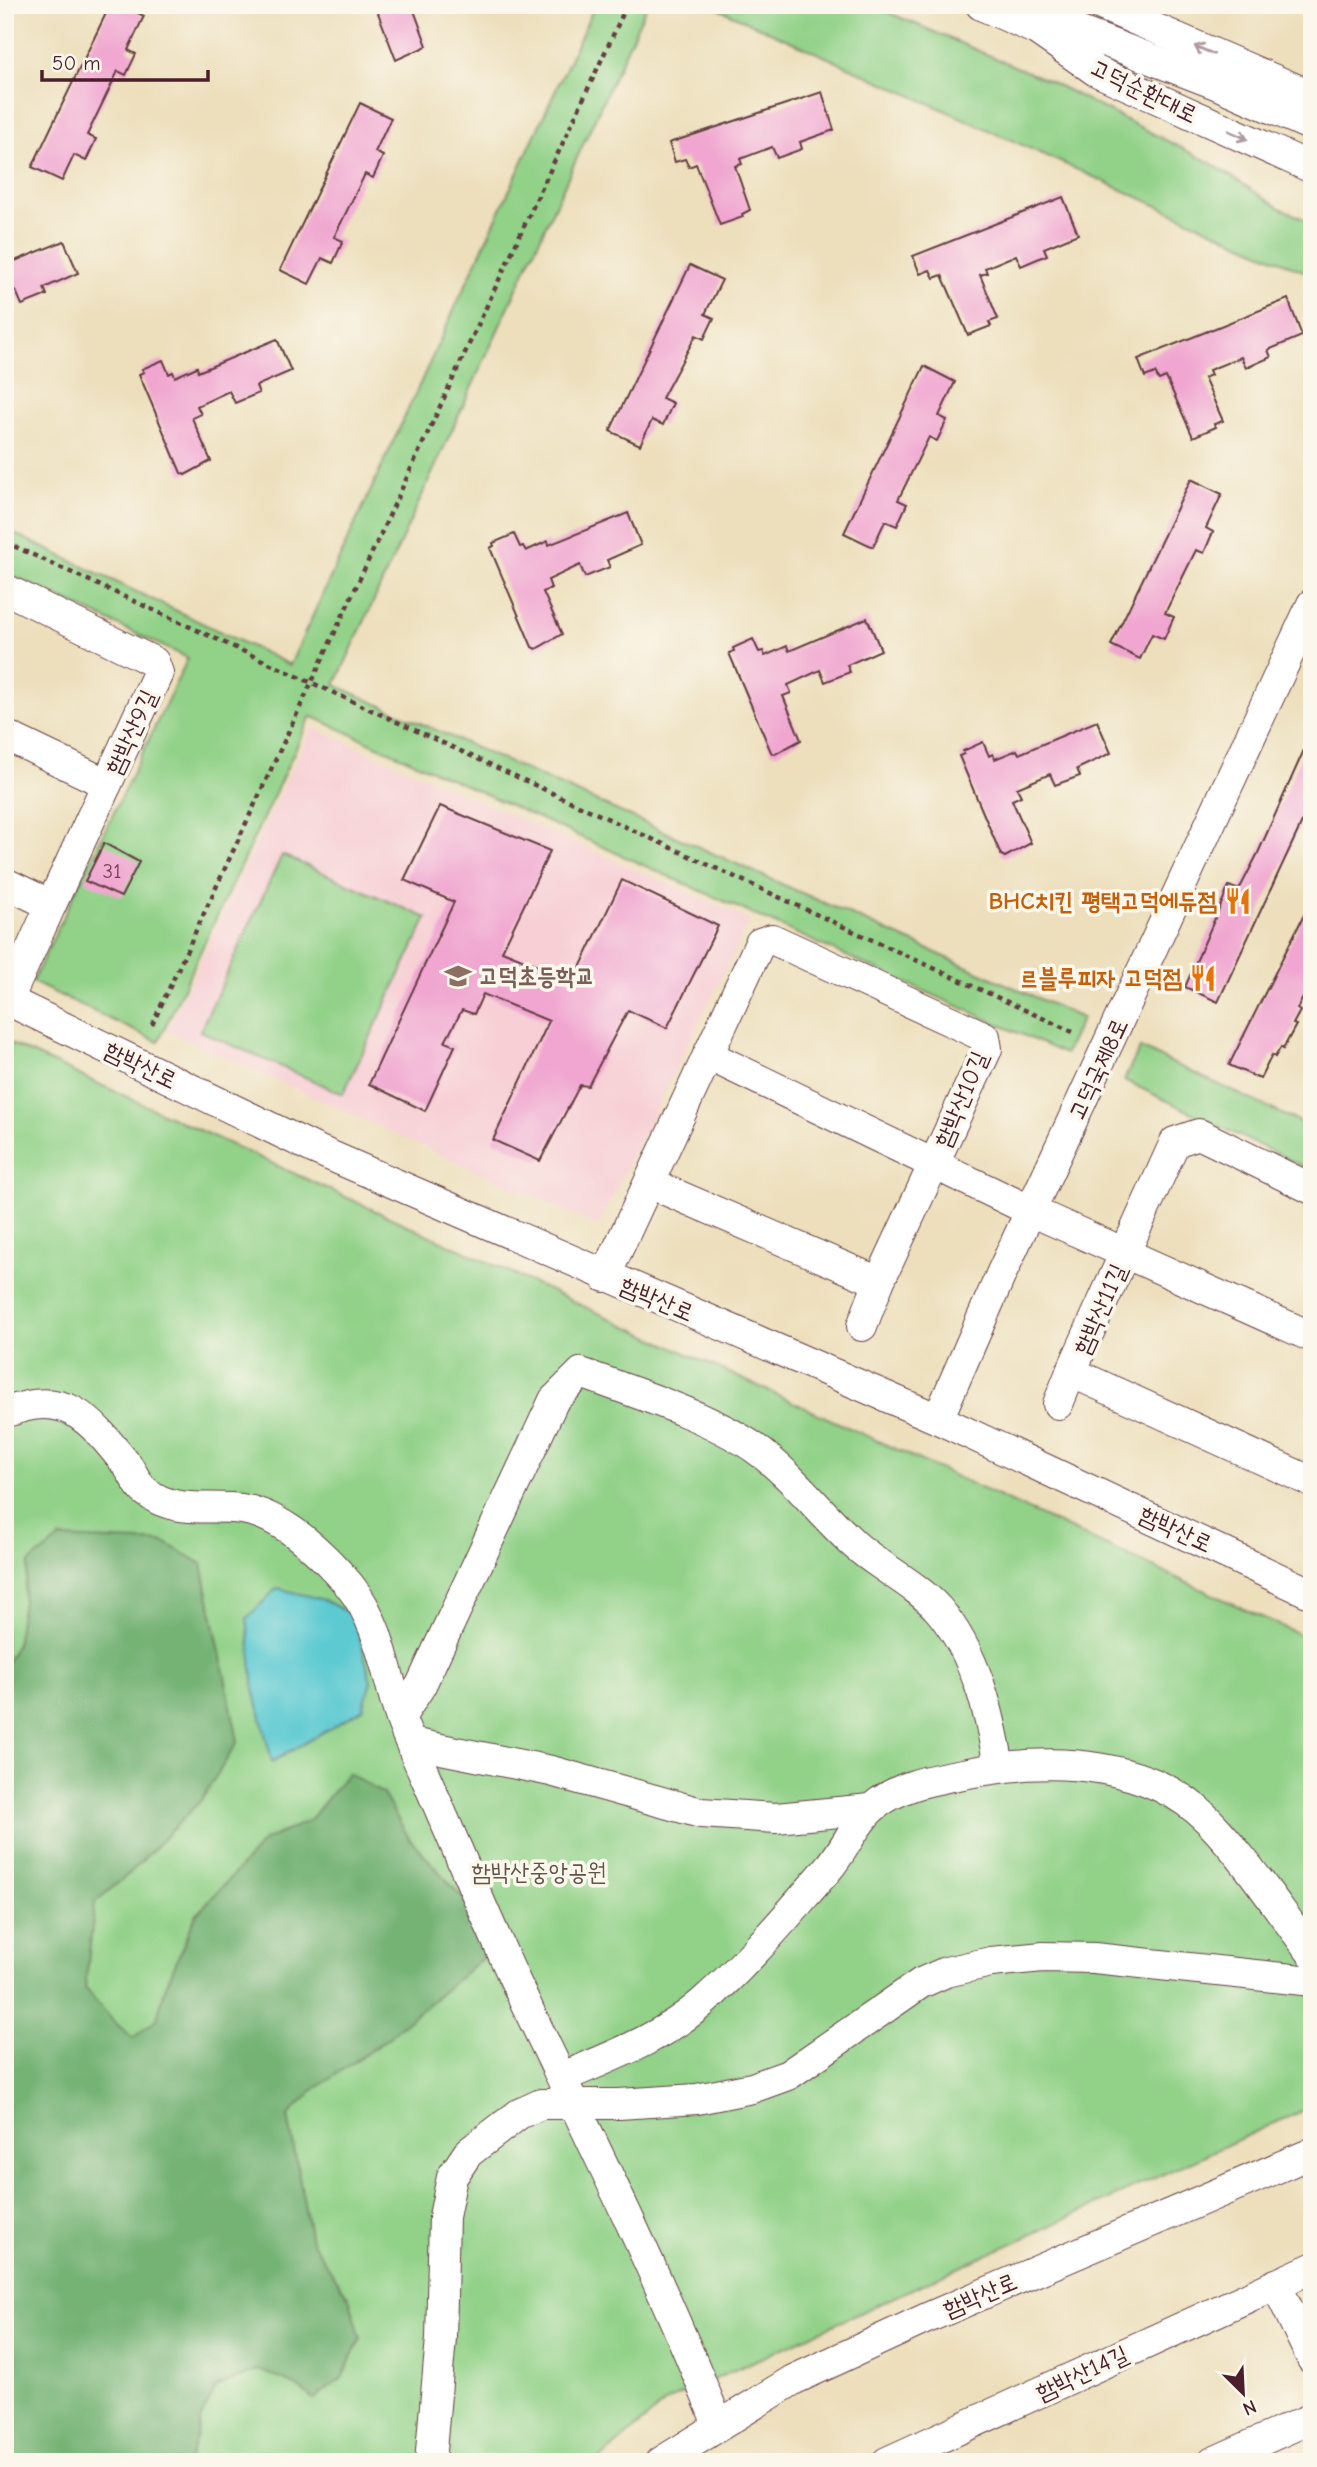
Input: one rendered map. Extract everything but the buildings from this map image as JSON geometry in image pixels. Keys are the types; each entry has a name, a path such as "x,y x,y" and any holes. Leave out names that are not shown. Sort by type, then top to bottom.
{"street":[{"name":"고덕순환대로","path":"981,5 1042,17 1096,71 1312,168"},
{"path":"1015,5 1071,30 1216,84 1312,126"},
{"path":"1101,5 1312,96"},
{"path":"1042,17 1071,30"},
{"path":"1042,17 1312,120"},
{"name":"함박산9길","path":"5,589 154,662 158,673 6,1000"},
{"name":"고덕국제8로","path":"938,1419 1031,1211 1312,604"},
{"path":"5,735 107,783"},
{"path":"5,883 51,905"},
{"name":"함박산10길","path":"605,1277 760,943 772,939 985,1037 987,1049 879,1282 862,1326"},
{"name":"함박산로","path":"6,1000 315,1149 605,1277 938,1419 1312,1594"},
{"path":"708,1055 1031,1211 1312,1337"},
{"name":"함박산11길","path":"1312,1189 1199,1134 1175,1142 1071,1372 1312,1482"},
{"path":"649,1183 879,1282"},
{"path":"1058,1404 1071,1372"},
{"path":"406,1729 421,1685 554,1400 581,1373 665,1404 735,1436 756,1450 855,1544 939,1611 978,1678 988,1706 999,1767"},
{"path":"5,1413 25,1405 62,1403 90,1423 144,1490 163,1502 192,1509 244,1509 279,1524 313,1548 351,1587 369,1617 406,1729 534,2021 577,2105 682,2333 718,2425"},
{"path":"406,1729 701,1813 776,1818 870,1810"},
{"path":"562,2077 660,2032 701,2004 832,1865 870,1810 892,1793 929,1780 999,1767 1056,1765 1108,1768 1147,1780 1172,1793 1206,1818 1237,1854 1312,1953"},
{"path":"430,2462 441,2338 444,2217 452,2177 468,2153 519,2114 541,2104 577,2105 697,2099 752,2088 788,2075 921,1983 946,1972 991,1962 1043,1957 1094,1958 1312,1981"},
{"name":"함박산로","path":"662,2462 793,2380 927,2318 1312,2153"},
{"name":"함박산14길","path":"887,2462 1312,2268"},
{"path":"1276,2284 1312,2359"},
{"path":"1213,2462 1312,2418"}],"path":[{"path":"152,1025 627,5"},
{"path":"5,542 1075,1033"}],"shaded area":[{"name":"고덕초등학교","path":"312,727 750,920 598,1226 167,1031"}],"green space":[{"path":"595,5 647,5 335,685 1082,1018 1065,1054 311,716 158,1042 32,982 188,658 5,572 5,529 290,665"},
{"path":"710,5 871,5 1049,81 1211,163 1278,207 1312,223 1312,275"},
{"path":"282,855 427,918 343,1094 200,1031"},
{"name":"함박산중앙공원","path":"5,1041 1312,1640 1312,2106 667,2401 597,2462 5,2462"},
{"path":"1140,1048 1312,1128 1312,1171 1124,1080"},
{"path":"60,1538 164,1542 202,1564 238,1741 202,1799 131,1872 95,1902 85,1988 113,2021 133,2038 157,2019 165,1988 196,1915 265,1840 310,1820 348,1773 383,1794 409,1838 485,1923 487,1954 384,2041 311,2092 288,2116 311,2241 349,2298 361,2338 342,2378 314,2399 291,2383 259,2370 216,2387 203,2414 189,2462 5,2462 5,1665 16,1645 29,1563"}],"water":[{"path":"277,1588 324,1600 354,1616 371,1681 363,1709 272,1762 254,1689 247,1618"}],"place":[{"name":"BHC치킨 평택고덕에듀점","path":"1238,901"},
{"name":"고덕초등학교","path":"458,976"},
{"name":"르블루피자 고덕점","path":"1203,978"}]}
